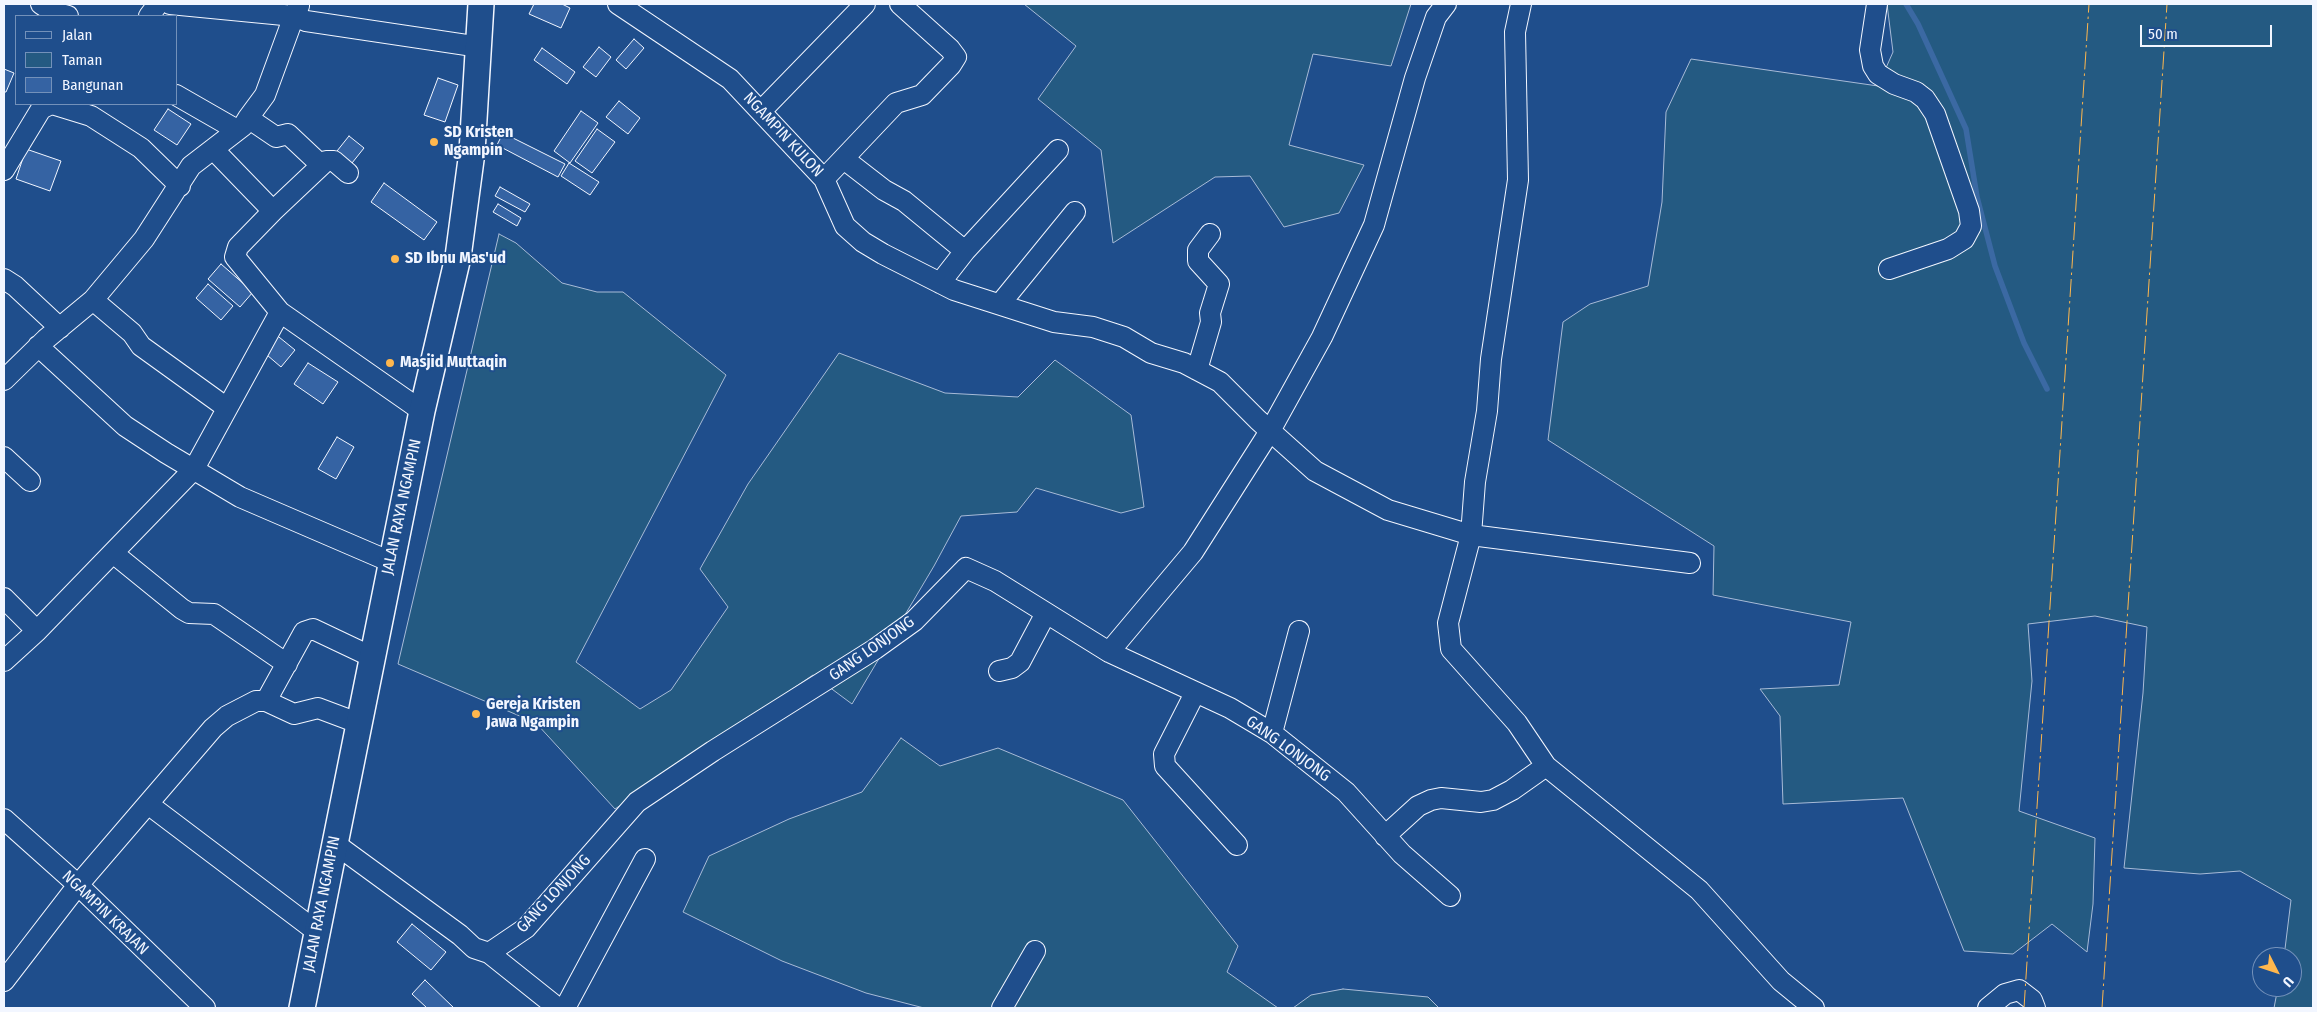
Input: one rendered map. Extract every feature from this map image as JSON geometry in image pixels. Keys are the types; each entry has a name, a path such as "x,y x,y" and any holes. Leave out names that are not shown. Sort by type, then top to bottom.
{"main road":[{"name":"JALAN RAYA NGAMPIN","path":"302,1008 422,411 458,257 472,152 480,47 481,4"}],"street":[{"path":"150,15 158,4"},
{"path":"170,4 297,10 306,21 480,47"},
{"name":"NGAMPIN KULON","path":"618,4 730,79 762,110 824,179 845,226 863,242 882,254 954,290 1054,322 1093,327 1124,337 1151,353 1197,370 1220,382 1270,431 1315,471 1388,510 1470,534 1690,563"},
{"path":"762,110 865,4"},
{"path":"824,179 896,103 922,95 951,66 956,57 950,49 900,4"},
{"path":"1109,652 1193,552 1270,431 1322,337 1374,225 1415,78 1436,17 1446,4"},
{"path":"1521,4 1515,32 1518,180 1491,359 1470,534 1448,623 1451,649 1517,723 1546,766 1699,890 1781,980 1814,1008"},
{"path":"1877,4 1870,50 1873,66 1878,74 1894,84 1916,92 1925,99 1935,114 1969,211 1971,226 1964,239 1948,249 1889,269"},
{"path":"4,380 38,346 93,300 144,239 180,186 191,166 243,124 265,95 297,10"},
{"path":"178,95 243,124 276,136 288,134 321,165"},
{"path":"4,170 40,110 48,105"},
{"path":"53,105 91,116 141,148 180,186"},
{"path":"213,149 273,211"},
{"path":"940,283 965,251 1058,150"},
{"path":"844,159 884,190 904,201 965,251"},
{"path":"348,173 334,161 326,161 273,211 238,248 235,257 280,312 422,411"},
{"path":"993,302 1075,212"},
{"path":"1197,370 1211,322 1210,313 1219,284 1198,261 1198,250 1210,234"},
{"path":"4,279 60,328"},
{"path":"93,300 132,332 142,346 228,408"},
{"path":"4,661 37,631 194,469 280,312"},
{"path":"38,346 125,426 194,469 240,497 391,562"},
{"path":"4,457 30,482"},
{"path":"113,553 182,610 189,613 214,614 287,664"},
{"name":"GANG LONJONG","path":"489,953 526,928 637,802 713,751 875,650 914,620 966,568 995,581 1109,652 1230,708 1272,734 1346,792 1402,854 1450,896"},
{"path":"4,598 37,631"},
{"path":"999,671 1012,668 1020,662 1046,613"},
{"path":"266,701 304,632 313,629 372,657"},
{"path":"1272,734 1299,631"},
{"path":"1195,693 1164,754 1165,766 1237,845"},
{"path":"4,981 78,886 213,728 226,716 256,701 266,701 294,714 318,708 358,722"},
{"path":"1385,836 1418,806 1431,800 1441,798 1481,802 1493,800 1546,766"},
{"path":"148,804 316,932"},
{"name":"NGAMPIN KRAJAN","path":"4,819 78,886 205,1008"},
{"path":"334,843 460,935 474,948 489,953 558,1008"},
{"path":"565,1008 645,859"},
{"path":"1002,1008 1035,951"},
{"path":"1988,1008 2005,994 2019,990 2032,1000 2035,1008"}],"green space":[{"path":"1024,4 1411,4 1391,66 1313,54 1289,145 1364,165 1339,213 1284,227 1250,176 1215,177 1113,243 1101,150 1038,99 1076,46"},
{"path":"1887,4 2313,4 2313,1008 2274,1008 2276,997 2302,997 2302,947 2285,947 2291,900 2240,871 2200,874 2124,868 2143,693 2147,627 2095,616 2028,624 2032,681 2019,811 2095,838 2093,904 2087,952 2052,924 2013,954 1964,951 1903,798 1783,804 1780,716 1760,689 1839,685 1851,622 1713,595 1714,546 1548,440 1563,322 1590,304 1648,286 1662,202 1666,112 1691,59 1878,86 1893,52"},
{"path":"499,234 516,243 562,283 597,292 623,292 726,375 576,662 640,709 671,690 728,607 700,569 748,484 839,353 945,393 1018,397 1055,360 1131,415 1144,507 1121,513 1036,488 1017,512 961,516 934,566 852,704 813,675 615,809 536,723 398,664"},
{"path":"901,738 940,766 998,748 1123,800 1238,946 1227,972 1278,1008 924,1008 866,993 782,961 683,912 709,856 789,819 862,792"},
{"path":"1343,989 1428,997 1439,1008 1293,1008 1311,995"}],"building":[{"path":"534,4 562,4 570,8 561,28 529,14"},
{"path":"634,39 644,48 626,69 616,60"},
{"path":"599,47 611,57 596,77 583,67"},
{"path":"542,48 575,72 567,84 534,60"},
{"path":"4,69 14,73 6,92 4,92"},
{"path":"438,78 458,85 445,122 424,115"},
{"path":"619,101 640,118 628,134 606,117"},
{"path":"168,109 191,124 177,145 154,130"},
{"path":"581,111 598,123 570,163 554,151"},
{"path":"597,129 615,142 592,173 575,161"},
{"path":"503,133 565,164 558,177 497,145"},
{"path":"349,136 364,148 348,168 333,156"},
{"path":"26,149 61,161 50,191 16,179"},
{"path":"569,163 599,182 590,195 561,176"},
{"path":"384,183 437,222 424,240 371,202"},
{"path":"500,187 530,204 525,212 495,196"},
{"path":"498,204 521,218 517,226 493,212"},
{"path":"221,264 253,292 240,307 208,279"},
{"path":"208,284 233,306 221,320 196,298"},
{"path":"274,333 295,350 281,367 260,349"},
{"path":"308,363 338,382 323,404 294,384"},
{"path":"337,437 354,447 336,479 318,469"},
{"path":"412,924 446,952 431,970 397,942"},
{"path":"425,980 454,1008 427,1008 412,994"}],"waterway":[{"path":"1906,4 1918,24 1966,129 1977,197 1995,266 2024,343 2047,389"}],"power":[{"path":"2024,1008 2089,4"},
{"path":"2102,1008 2167,4"}],"place":[{"name":"SD Kristen Ngampin","path":"434,142"},
{"name":"SD Ibnu Mas'ud","path":"395,259"},
{"name":"Masjid Muttaqin","path":"390,363"},
{"name":"Gereja Kristen Jawa Ngampin","path":"476,714"}]}
